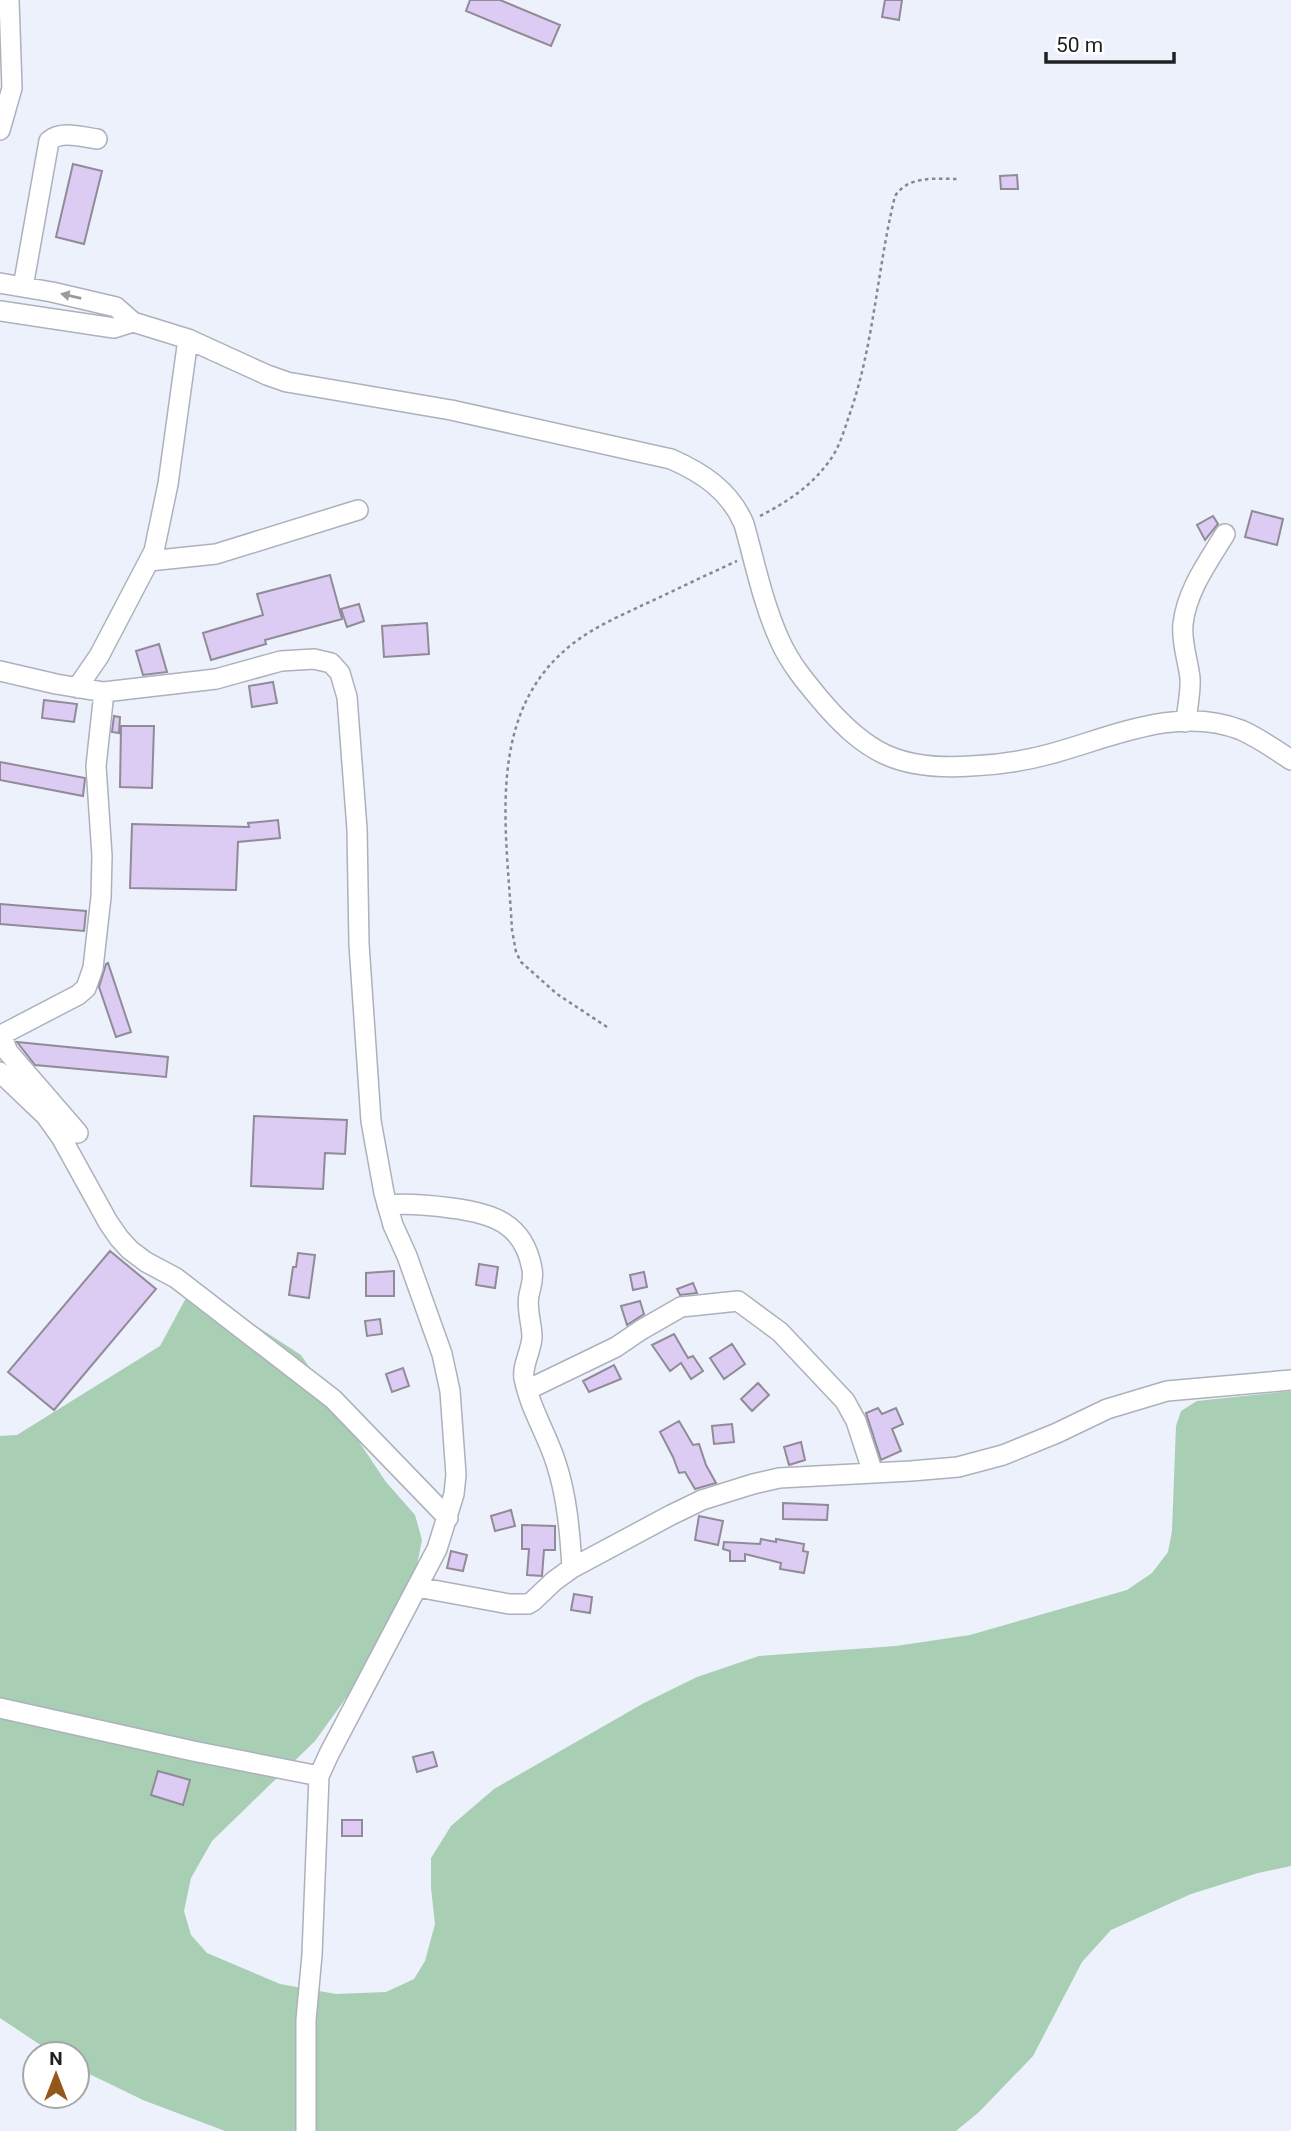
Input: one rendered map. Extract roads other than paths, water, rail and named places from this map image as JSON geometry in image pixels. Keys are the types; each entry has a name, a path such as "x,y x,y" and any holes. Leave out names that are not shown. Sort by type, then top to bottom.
{"street":[{"path":"0,130 12,88 9,0"},
{"path":"23,287 50,141 63,135 97,139"},
{"path":"0,283 116,307 133,322 188,339 287,382 451,410 671,459 690,467 726,493 738,509 772,621 792,664 840,721 875,749 895,759 926,767 1017,762 1148,725 1186,722 1214,723 1239,730 1264,741 1291,760"},
{"path":"0,311 114,328 133,322"},
{"path":"77,688 99,656 154,551 162,519 188,339"},
{"path":"149,561 216,554 358,510"},
{"path":"1186,722 1190,682 1183,643 1183,625 1187,604 1198,578 1225,534"},
{"path":"0,671 104,692 216,679 281,661 314,659 331,663 340,673 347,697 357,829 359,944 371,1121 387,1205 442,1354 450,1391 456,1475 454,1494 438,1549 319,1776 307,2016 306,2131"},
{"path":"78,1133 8,1052 2,1037 78,995 86,988 93,968 102,878 96,766 104,692"},
{"path":"0,1072 46,1116 61,1137 108,1222 130,1251 176,1278 333,1399 448,1518"},
{"path":"387,1205 422,1203 490,1215 502,1221 522,1241 533,1273 529,1298 531,1341 524,1369 527,1390 556,1462 567,1514 572,1568"},
{"path":"527,1390 616,1347 681,1307 738,1301 780,1332 845,1401 856,1421 873,1473"},
{"path":"417,1587 523,1605 533,1601 572,1568 691,1504 725,1492 779,1478 932,1470 981,1462 1057,1433 1107,1409 1167,1391 1291,1380"},
{"path":"0,1708 319,1776"}]}
